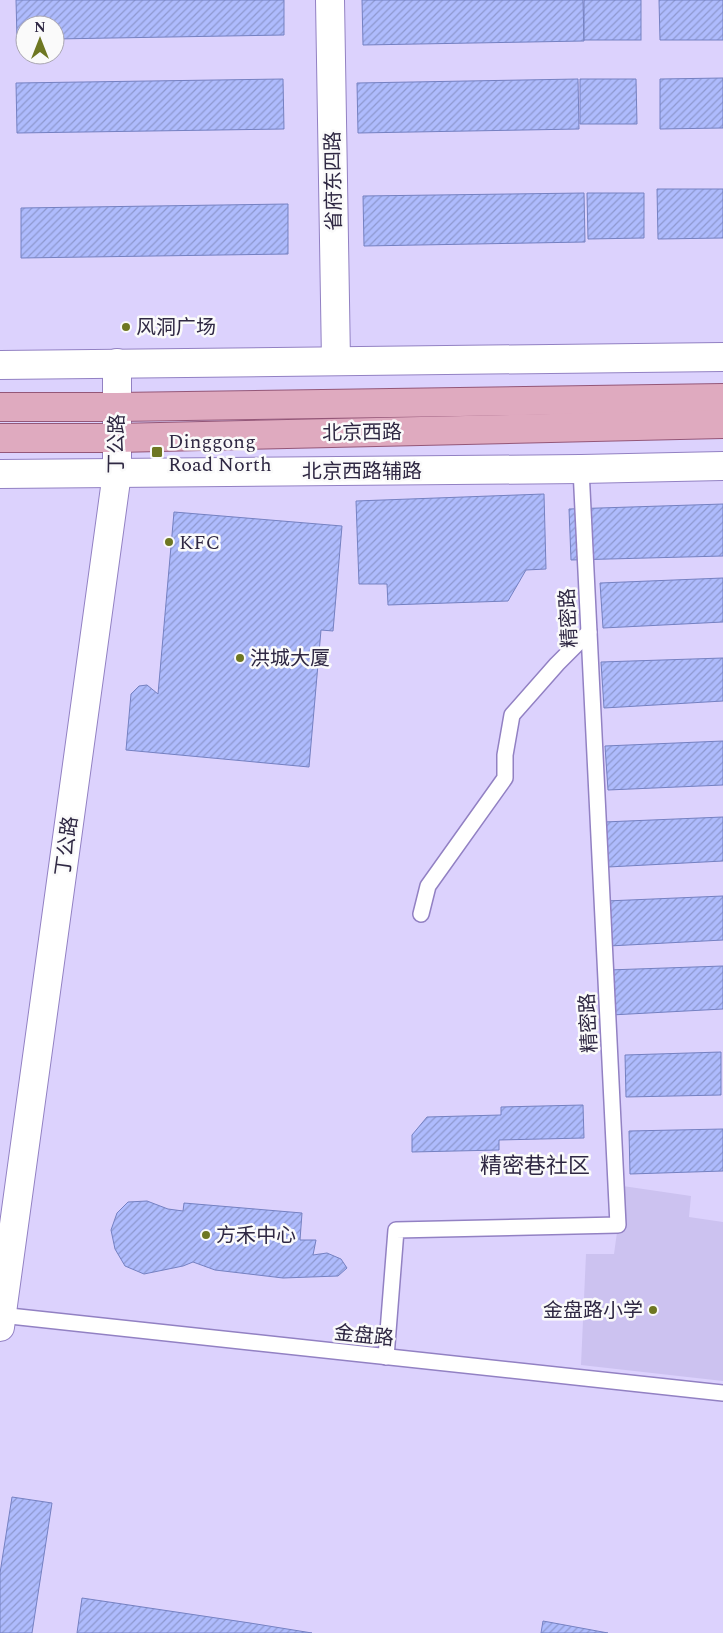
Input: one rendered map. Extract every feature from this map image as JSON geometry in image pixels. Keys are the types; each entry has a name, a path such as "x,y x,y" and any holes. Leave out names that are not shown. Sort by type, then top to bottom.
{"main road":[{"name":"省府东四路","path":"330,0 336,361"},
{"path":"0,365 723,357"},
{"name":"丁公路","path":"1,1319 117,473 117,364"},
{"name":"北京西路","path":"0,407 723,398"},
{"name":"北京西路","path":"0,438 117,438 723,424"},
{"name":"北京西路辅路","path":"0,474 723,466"}],"lane":[{"name":"精密路","path":"386,1357 396,1230 618,1226 580,469"},
{"path":"421,914 428,886 505,778 505,755 512,715 557,664 589,632"},
{"name":"金盘路","path":"1,1319 723,1393"}],"shaded area":[{"name":"金盘路小学","path":"616,1185 691,1196 689,1217 723,1222 723,1381 581,1365 586,1254 614,1254 618,1225"}],"building":[{"path":"16,0 284,0 284,35 65,39 65,15 16,15"},
{"path":"362,0 583,0 584,41 363,45"},
{"path":"584,0 641,0 641,40 584,40"},
{"path":"659,0 723,0 723,40 660,40"},
{"path":"723,78 723,128 660,129 660,79"},
{"path":"283,79 284,129 17,133 16,83"},
{"path":"578,79 579,129 358,133 357,83"},
{"path":"580,79 636,79 637,124 580,124"},
{"path":"657,189 723,189 723,238 658,239"},
{"path":"584,193 585,242 364,246 363,196"},
{"path":"587,193 644,193 644,238 588,239"},
{"path":"288,204 288,254 21,258 21,208"},
{"path":"544,494 546,569 526,570 508,601 388,605 387,584 359,584 356,501"},
{"path":"723,504 723,556 571,560 569,509"},
{"name":"洪城大厦","path":"174,512 342,526 333,631 321,630 309,767 126,750 131,694 139,686 147,685 158,694"},
{"path":"723,578 723,622 603,628 600,583"},
{"path":"723,658 723,701 604,708 601,662"},
{"path":"723,741 723,785 608,790 605,746"},
{"path":"723,817 723,861 608,867 604,822"},
{"path":"723,896 723,940 609,946 606,901"},
{"path":"723,966 723,1009 611,1015 608,970"},
{"path":"721,1052 721,1095 626,1097 625,1055"},
{"path":"583,1105 584,1138 499,1140 499,1150 412,1152 412,1135 427,1117 501,1115 501,1107"},
{"path":"723,1129 723,1171 630,1174 629,1131"},
{"name":"方禾中心","path":"147,1201 168,1209 183,1211 184,1203 302,1213 300,1240 316,1240 313,1255 327,1253 341,1259 347,1268 338,1276 283,1278 215,1270 193,1262 183,1266 144,1274 125,1266 115,1249 111,1230 117,1213 128,1202"},
{"path":"12,1497 52,1503 32,1633 0,1633 0,1573"},
{"path":"82,1598 250,1623 312,1633 77,1633"},
{"path":"543,1621 608,1633 541,1633"}],"place":[{"name":"风洞广场","path":"126,327"},
{"name":"Dinggong Road North","path":"157,452"},
{"name":"KFC","path":"169,542"},
{"name":"洪城大厦","path":"240,658"},
{"name":"方禾中心","path":"206,1235"},
{"name":"金盘路小学","path":"653,1310"}],"district":[{"name":"精密巷社区","path":"535,1165"}]}
